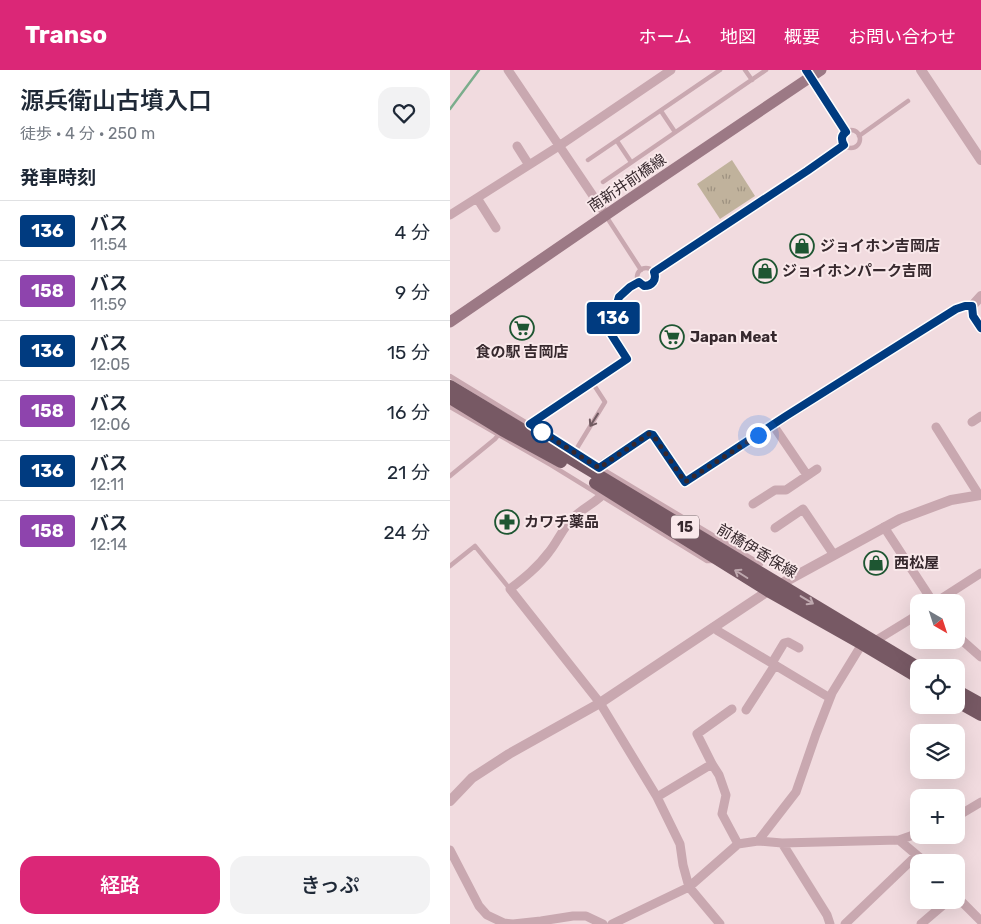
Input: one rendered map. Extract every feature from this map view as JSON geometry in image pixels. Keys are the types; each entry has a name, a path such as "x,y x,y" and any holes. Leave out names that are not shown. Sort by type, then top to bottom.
{"main road":[{"name":"南新井前橋線","path":"450,322 808,74 820,70"},
{"name":"前橋伊香保線","path":"451,385 470,414 605,494 633,501 721,544 781,584 910,662"},
{"name":"前橋伊香保線","path":"451,385 527,427 597,470 633,501 768,591 910,673"},
{"path":"965,695 981,704"},
{"path":"965,706 981,716"}],"street":[{"path":"508,70 606,215"},
{"path":"450,215 560,146 671,70"},
{"path":"921,70 981,160"},
{"path":"517,146 529,165"},
{"path":"477,198 496,228"},
{"path":"981,296 972,306 973,316 981,328"},
{"path":"597,470 649,434 653,435 685,482 956,309 972,306"},
{"path":"972,422 981,416"},
{"path":"773,425 807,475"},
{"path":"450,801 472,778 487,768 600,703 768,591 900,519 951,500 980,495 936,427"},
{"path":"753,504 775,490 786,490 817,470"},
{"path":"605,494 566,525 550,551 537,566 510,590 600,703 657,797 680,844 689,887 720,924"},
{"path":"775,528 804,509 834,555"},
{"path":"884,527 930,594"},
{"path":"948,594 981,573"},
{"path":"875,641 910,620"},
{"path":"714,627 830,698"},
{"path":"746,710 774,664 784,643 788,642 799,648"},
{"path":"965,643 980,656"},
{"path":"758,841 796,792 832,692 862,644"},
{"path":"732,708 697,734 719,775 726,795 722,814 738,844"},
{"path":"657,797 712,764"},
{"path":"965,812 981,802"},
{"path":"612,924 689,887 738,844 758,841 782,843 900,840 910,836"},
{"path":"900,840 917,854"},
{"path":"782,843 827,915 830,924"},
{"path":"450,850 479,906 487,916 504,923 513,924 586,916 603,924"},
{"path":"845,924 910,863"},
{"path":"965,905 981,921"},
{"path":"921,924 938,909"}],"lane":[{"path":"588,160 720,70"},
{"path":"745,70 752,80"},
{"path":"603,182 766,70"},
{"path":"808,74 846,132"},
{"path":"859,136 908,101"},
{"path":"661,111 675,132"},
{"path":"852,130 859,136 860,141 854,148 848,148 844,145 842,136 846,132 852,130"},
{"path":"617,141 632,162"},
{"path":"654,272 844,145"},
{"path":"606,215 641,270"},
{"path":"649,268 654,272 655,278 650,285 644,286 639,282 637,275 641,270 649,268"},
{"path":"527,427 627,359 611,334 610,327 619,297 639,282"},
{"path":"573,455 605,402 592,382"},
{"path":"450,407 470,414"},
{"path":"450,476 495,439 500,432"},
{"path":"721,544 761,564"},
{"path":"450,566 475,546 510,590"}],"green space":[{"path":"732,160 755,196 720,219 697,184"}],"waterway":[{"path":"450,109 479,70"}],"bus line":[{"name":"136","path":"806,70 846,132 842,136 844,145 654,272 655,278 650,285 644,286 639,282 622,294 617,302 610,327 611,334 627,359 530,424 599,468 649,434 653,435 685,482 956,309 972,306 973,316 981,328"}],"place":[{"name":"ジョイホン吉岡店","path":"802,246"},
{"name":"ジョイホンパーク吉岡","path":"765,271"},
{"name":"食の駅 吉岡店","path":"522,328"},
{"name":"Japan Meat","path":"672,337"},
{"name":"カワチ薬品","path":"507,522"},
{"name":"西松屋","path":"876,563"}],"route":[{"path":"542,432 539,430 599,468 649,434 653,435 685,482 758,435"}]}
